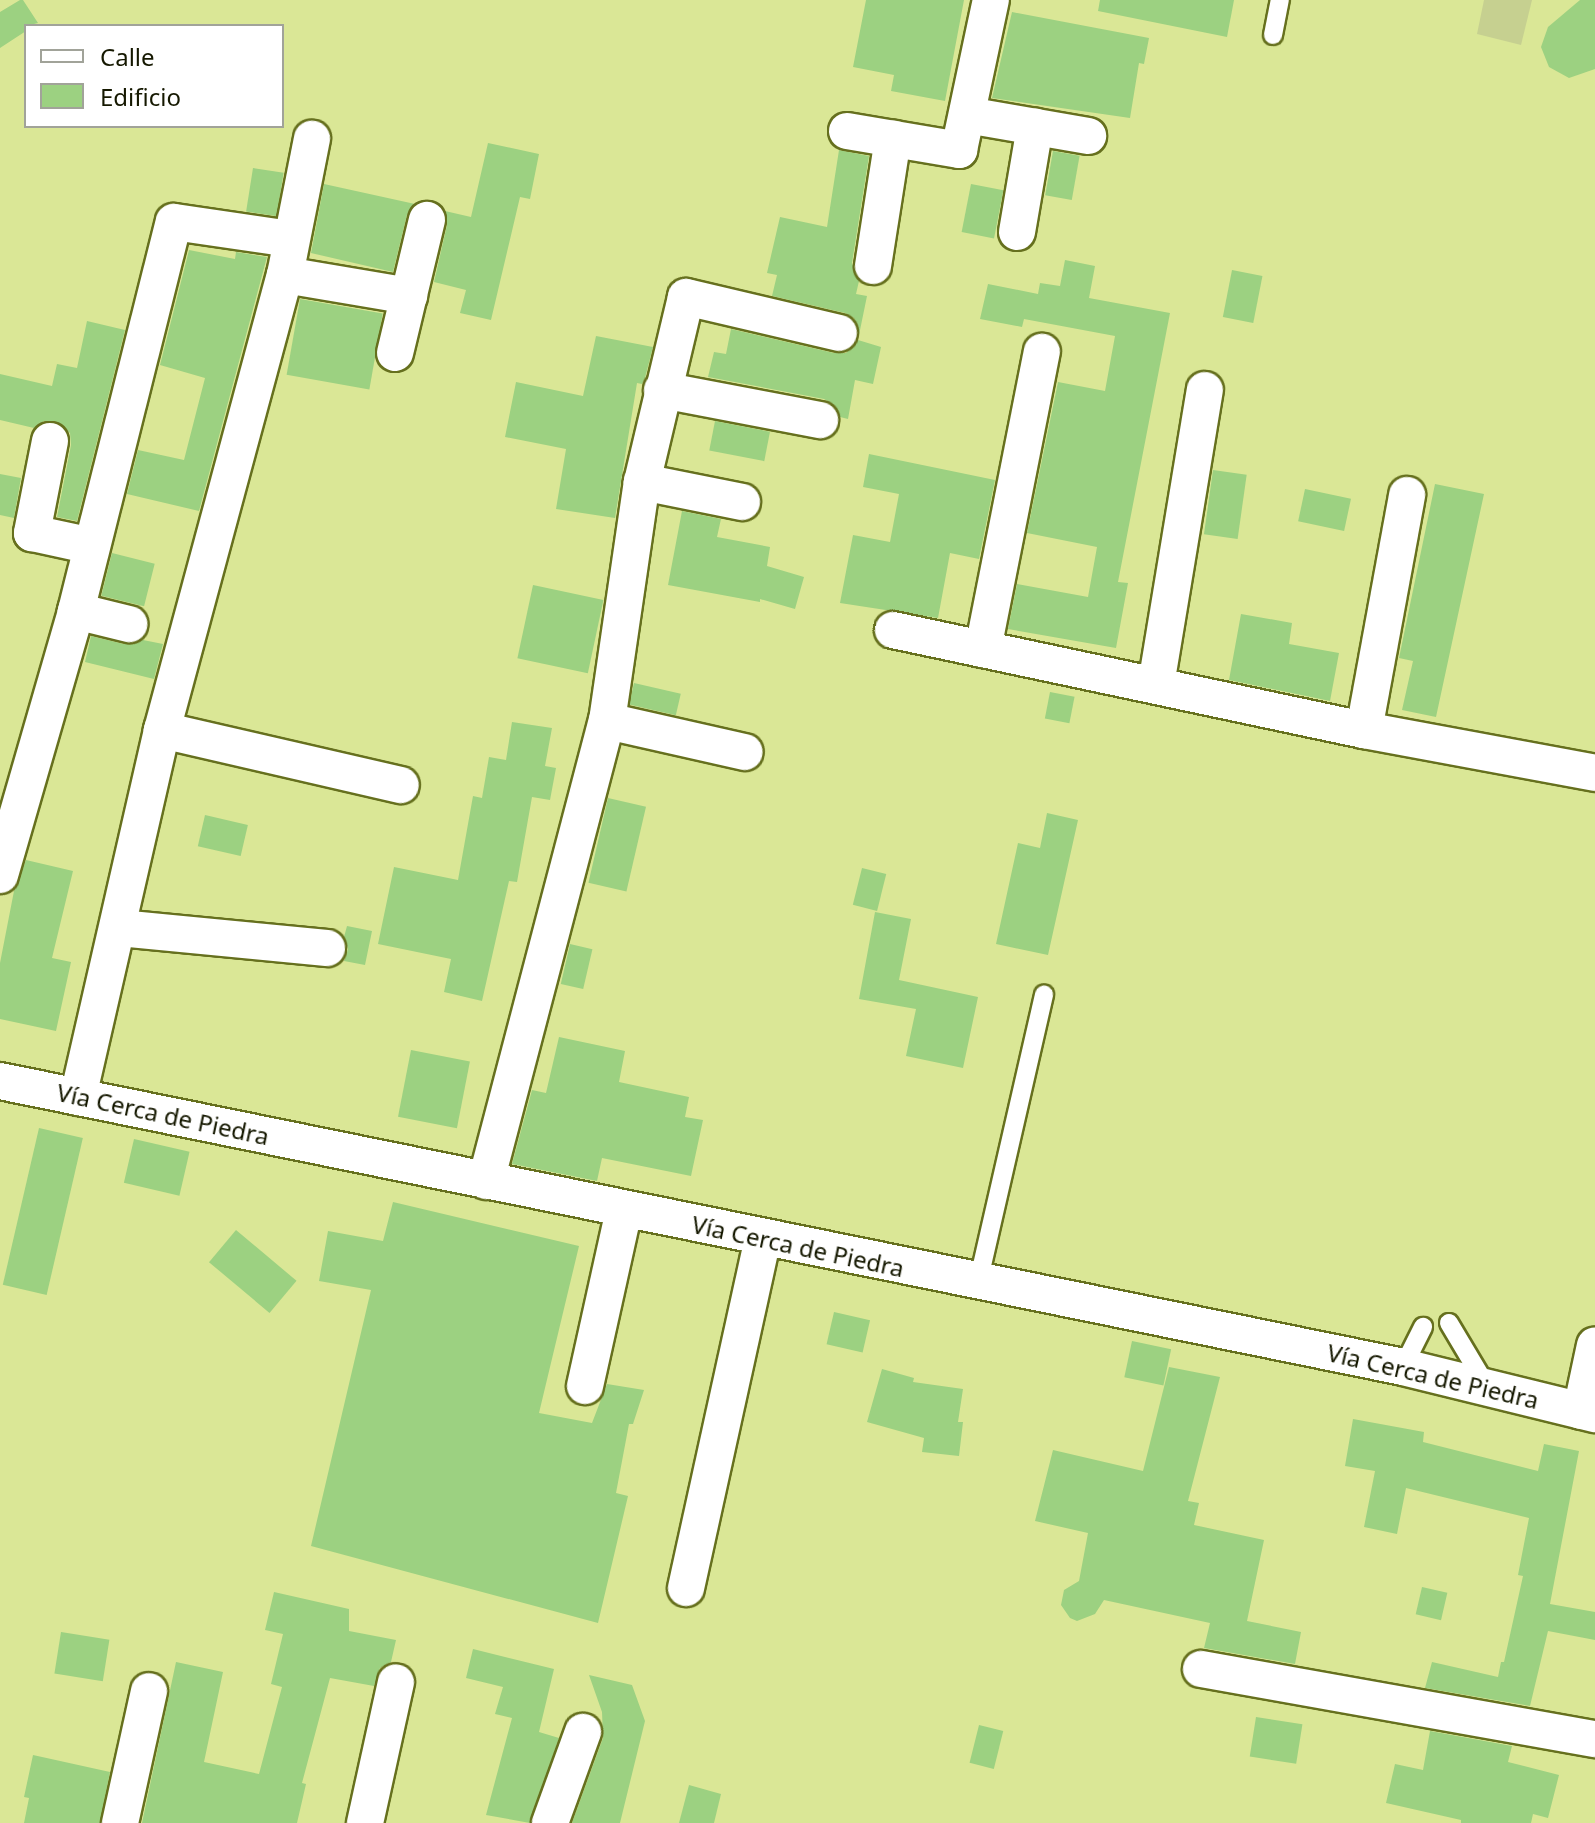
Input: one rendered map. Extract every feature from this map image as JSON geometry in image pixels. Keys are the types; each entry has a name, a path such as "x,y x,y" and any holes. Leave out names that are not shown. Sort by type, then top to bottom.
{"street":[{"path":"847,131 959,150 991,0"},
{"path":"967,115 1088,136"},
{"path":"1017,232 1035,127"},
{"path":"78,1097 162,730 285,275 312,139"},
{"path":"873,266 893,139"},
{"path":"395,353 427,220"},
{"path":"0,875 14,769 76,611 174,222 290,239"},
{"path":"285,275 409,296"},
{"path":"486,1181 607,721 642,482 686,297 839,333"},
{"path":"983,649 1042,352"},
{"path":"662,390 820,420"},
{"path":"1156,685 1205,390"},
{"path":"50,441 32,533 92,546"},
{"path":"642,482 742,502"},
{"path":"1364,730 1407,495"},
{"path":"76,611 129,624"},
{"path":"893,630 1364,730 1595,773"},
{"path":"607,721 745,752"},
{"path":"162,730 401,785"},
{"path":"119,928 327,948"},
{"name":"Vía Cerca de Piedra","path":"0,1081 978,1283 1403,1367 1588,1413"},
{"path":"585,1386 624,1210"},
{"path":"686,1588 763,1239"},
{"path":"1588,1413 1595,1345"},
{"path":"1201,1669 1595,1739"},
{"path":"365,1823 396,1682"},
{"path":"120,1823 149,1691"},
{"path":"550,1823 583,1732"}],"lane":[{"path":"1273,35 1280,0"},
{"path":"978,1283 1044,994"},
{"path":"1449,1323 1487,1388"},
{"path":"1403,1367 1423,1327"}],"green space":[{"path":"1484,0 1532,0 1521,45 1477,34"}],"building":[{"path":"23,0 38,23 24,24 24,32 0,48 0,12"},
{"path":"866,0 964,0 945,101 891,91 894,75 853,67"},
{"path":"1100,0 1234,0 1227,37 1098,11"},
{"path":"1580,0 1595,0 1595,69 1569,78 1549,67 1541,47 1548,27"},
{"path":"1012,12 1149,38 1144,64 1139,63 1130,118 992,98"},
{"path":"488,143 539,154 530,199 520,197 491,320 460,313 466,290 434,282 447,225 445,211 471,217"},
{"path":"839,150 869,156 852,263 859,281 856,294 867,296 859,335 854,318 845,313 772,296 777,275 767,273 780,217 827,227"},
{"path":"1053,151 1080,156 1072,200 1045,195"},
{"path":"253,168 284,173 277,216 246,211"},
{"path":"324,184 415,204 407,215 393,272 311,253"},
{"path":"971,184 1003,190 994,238 962,232"},
{"path":"189,250 235,259 236,252 267,257 199,511 127,494 138,450 184,460 205,378 160,365"},
{"path":"1065,260 1095,266 1089,298 1170,313 1118,582 1128,583 1116,648 1008,629 1017,584 1088,597 1097,547 1027,533 1058,382 1105,391 1115,336 1024,319 1022,327 980,319 988,284 1038,294 1040,283 1060,286"},
{"path":"1232,270 1262,276 1253,323 1223,317"},
{"path":"300,299 383,314 369,389 287,375"},
{"path":"87,321 125,330 77,521 57,517 71,445 70,433 55,421 44,421 34,428 0,420 0,374 52,386 57,364 77,368"},
{"path":"731,329 834,353 846,353 858,340 881,347 873,384 855,380 848,419 840,417 834,405 824,399 708,377 714,352 726,354"},
{"path":"596,336 653,347 645,378 642,384 637,383 615,518 556,509 566,449 505,437 516,382 583,396"},
{"path":"715,421 770,432 764,461 709,450"},
{"path":"869,454 995,480 979,559 950,553 938,618 840,603 853,535 890,542 899,494 863,487"},
{"path":"1213,470 1247,475 1238,539 1204,534"},
{"path":"0,474 21,478 14,518 0,515"},
{"path":"1435,484 1484,494 1436,717 1402,710 1413,661 1399,658"},
{"path":"1305,489 1351,499 1344,531 1298,521"},
{"path":"682,511 721,519 717,537 770,547 767,566 804,577 795,609 760,599 760,602 668,585"},
{"path":"112,553 155,564 144,606 101,596"},
{"path":"533,585 603,600 588,673 517,658"},
{"path":"1241,614 1292,623 1289,644 1339,653 1330,701 1229,680"},
{"path":"91,636 124,644 143,640 163,644 154,679 85,662"},
{"path":"634,683 681,694 676,715 629,704"},
{"path":"1050,692 1075,697 1069,723 1045,719"},
{"path":"512,722 552,728 545,766 556,768 550,800 532,797 517,882 509,881 482,1001 444,992 451,959 378,944 394,867 458,880 473,796 482,798 489,757 506,760"},
{"path":"608,798 646,807 626,892 588,883"},
{"path":"1047,813 1078,820 1048,955 996,944 1018,843 1040,848"},
{"path":"205,815 248,825 241,856 198,846"},
{"path":"26,860 73,871 52,958 71,962 56,1031 0,1019 0,963 14,891"},
{"path":"862,868 886,874 877,911 853,905"},
{"path":"875,912 911,919 899,980 978,997 963,1068 906,1056 916,1009 859,999"},
{"path":"347,926 372,931 365,965 344,961 348,949 344,937"},
{"path":"570,944 592,949 583,989 561,984"},
{"path":"559,1037 625,1051 619,1082 689,1097 685,1117 703,1120 691,1176 602,1158 597,1181 512,1164 532,1090 546,1093"},
{"path":"411,1050 470,1061 457,1128 398,1117"},
{"path":"39,1128 83,1138 47,1295 3,1285"},
{"path":"134,1139 190,1152 179,1196 124,1183"},
{"path":"393,1202 579,1246 539,1413 592,1423 607,1384 644,1390 633,1424 629,1424 616,1493 628,1496 598,1623 311,1546 371,1290 319,1281 328,1231 383,1241"},
{"path":"236,1230 297,1281 270,1313 209,1262"},
{"path":"834,1312 870,1320 863,1352 827,1344"},
{"path":"1132,1341 1171,1349 1163,1386 1124,1377"},
{"path":"1169,1367 1220,1377 1188,1501 1199,1503 1194,1525 1264,1540 1247,1621 1301,1632 1295,1664 1204,1648 1210,1623 1104,1600 1095,1614 1077,1621 1070,1618 1061,1605 1064,1590 1079,1581 1088,1533 1035,1521 1053,1450 1143,1471"},
{"path":"882,1369 914,1378 913,1382 963,1389 958,1422 963,1422 959,1456 922,1452 924,1438 867,1422"},
{"path":"1353,1419 1424,1432 1423,1442 1538,1471 1544,1444 1579,1451 1550,1604 1595,1612 1595,1640 1548,1631 1530,1706 1425,1688 1432,1662 1498,1677 1523,1576 1518,1575 1529,1518 1406,1488 1397,1534 1364,1527 1375,1471 1345,1466"},
{"path":"1422,1587 1447,1593 1441,1620 1416,1614"},
{"path":"274,1592 349,1609 349,1631 396,1640 391,1662 380,1668 374,1686 330,1678 302,1783 306,1784 297,1823 142,1823 176,1662 223,1672 204,1762 259,1774 282,1687 271,1684 283,1634 265,1630"},
{"path":"61,1632 109,1640 103,1681 54,1673"},
{"path":"473,1649 554,1669 539,1732 559,1738 530,1823 486,1815 512,1718 495,1714 503,1687 466,1678"},
{"path":"589,1675 632,1685 645,1721 620,1823 572,1823 603,1738 602,1712"},
{"path":"1256,1717 1302,1724 1296,1764 1250,1757"},
{"path":"979,1725 1003,1731 994,1769 970,1763"},
{"path":"1430,1731 1512,1746 1508,1762 1559,1775 1548,1818 1533,1814 1531,1823 1461,1823 1461,1820 1386,1803 1395,1764 1423,1770"},
{"path":"33,1755 110,1772 100,1823 24,1823 29,1798 24,1797"},
{"path":"689,1785 721,1794 714,1823 679,1823"}]}
